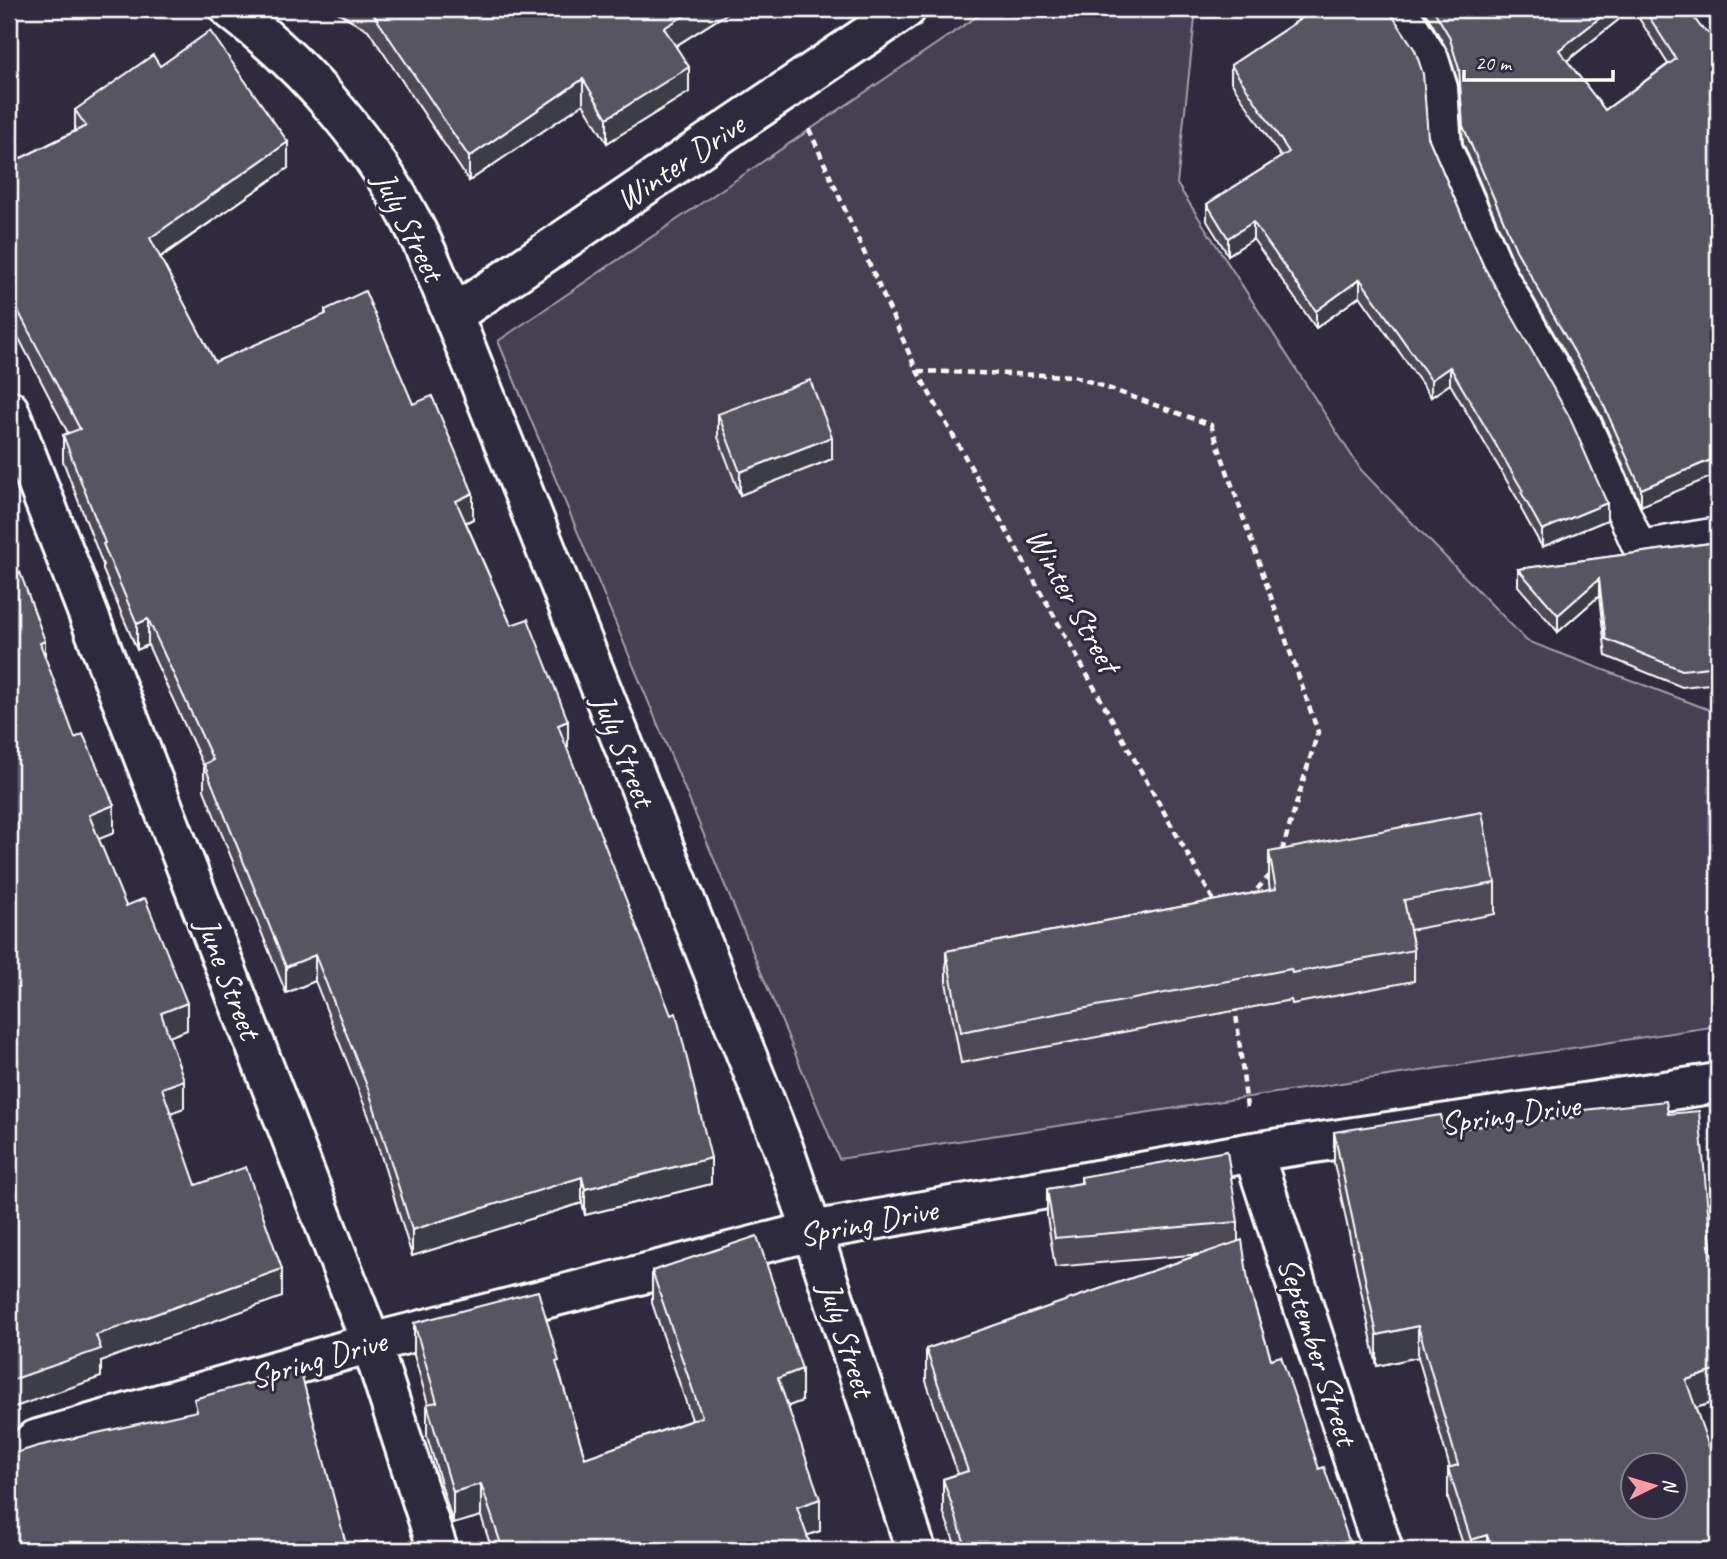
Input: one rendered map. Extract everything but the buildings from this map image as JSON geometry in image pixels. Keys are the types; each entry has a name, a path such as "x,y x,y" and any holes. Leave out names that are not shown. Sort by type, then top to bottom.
{"street":[{"name":"July Street","path":"230,9 253,26 320,90 376,161 419,235 778,1135 813,1231 916,1550"},
{"name":"Winter Drive","path":"453,315 906,9"},
{"path":"1397,9 1432,59 1441,88 1445,147 1500,275 1585,425 1639,547 1718,534"},
{"path":"1703,9 1718,31"},
{"name":"June Street","path":"9,410 371,1343 438,1550"},
{"name":"Spring Drive","path":"17,1445 371,1343 813,1231 1252,1152 1718,1083"},
{"name":"September Street","path":"1252,1152 1383,1550"}],"path":[{"name":"Winter Street","path":"790,87 917,371 1219,911"},
{"path":"917,371 1074,376 1211,425 1318,732 1280,856"},
{"path":"1243,904 1277,868"},
{"path":"1235,1003 1252,1152"}],"shaded area":[{"path":"988,9 1196,9 1177,184 1361,470 1527,641 1718,713 1718,1026 839,1159 498,341"}]}
